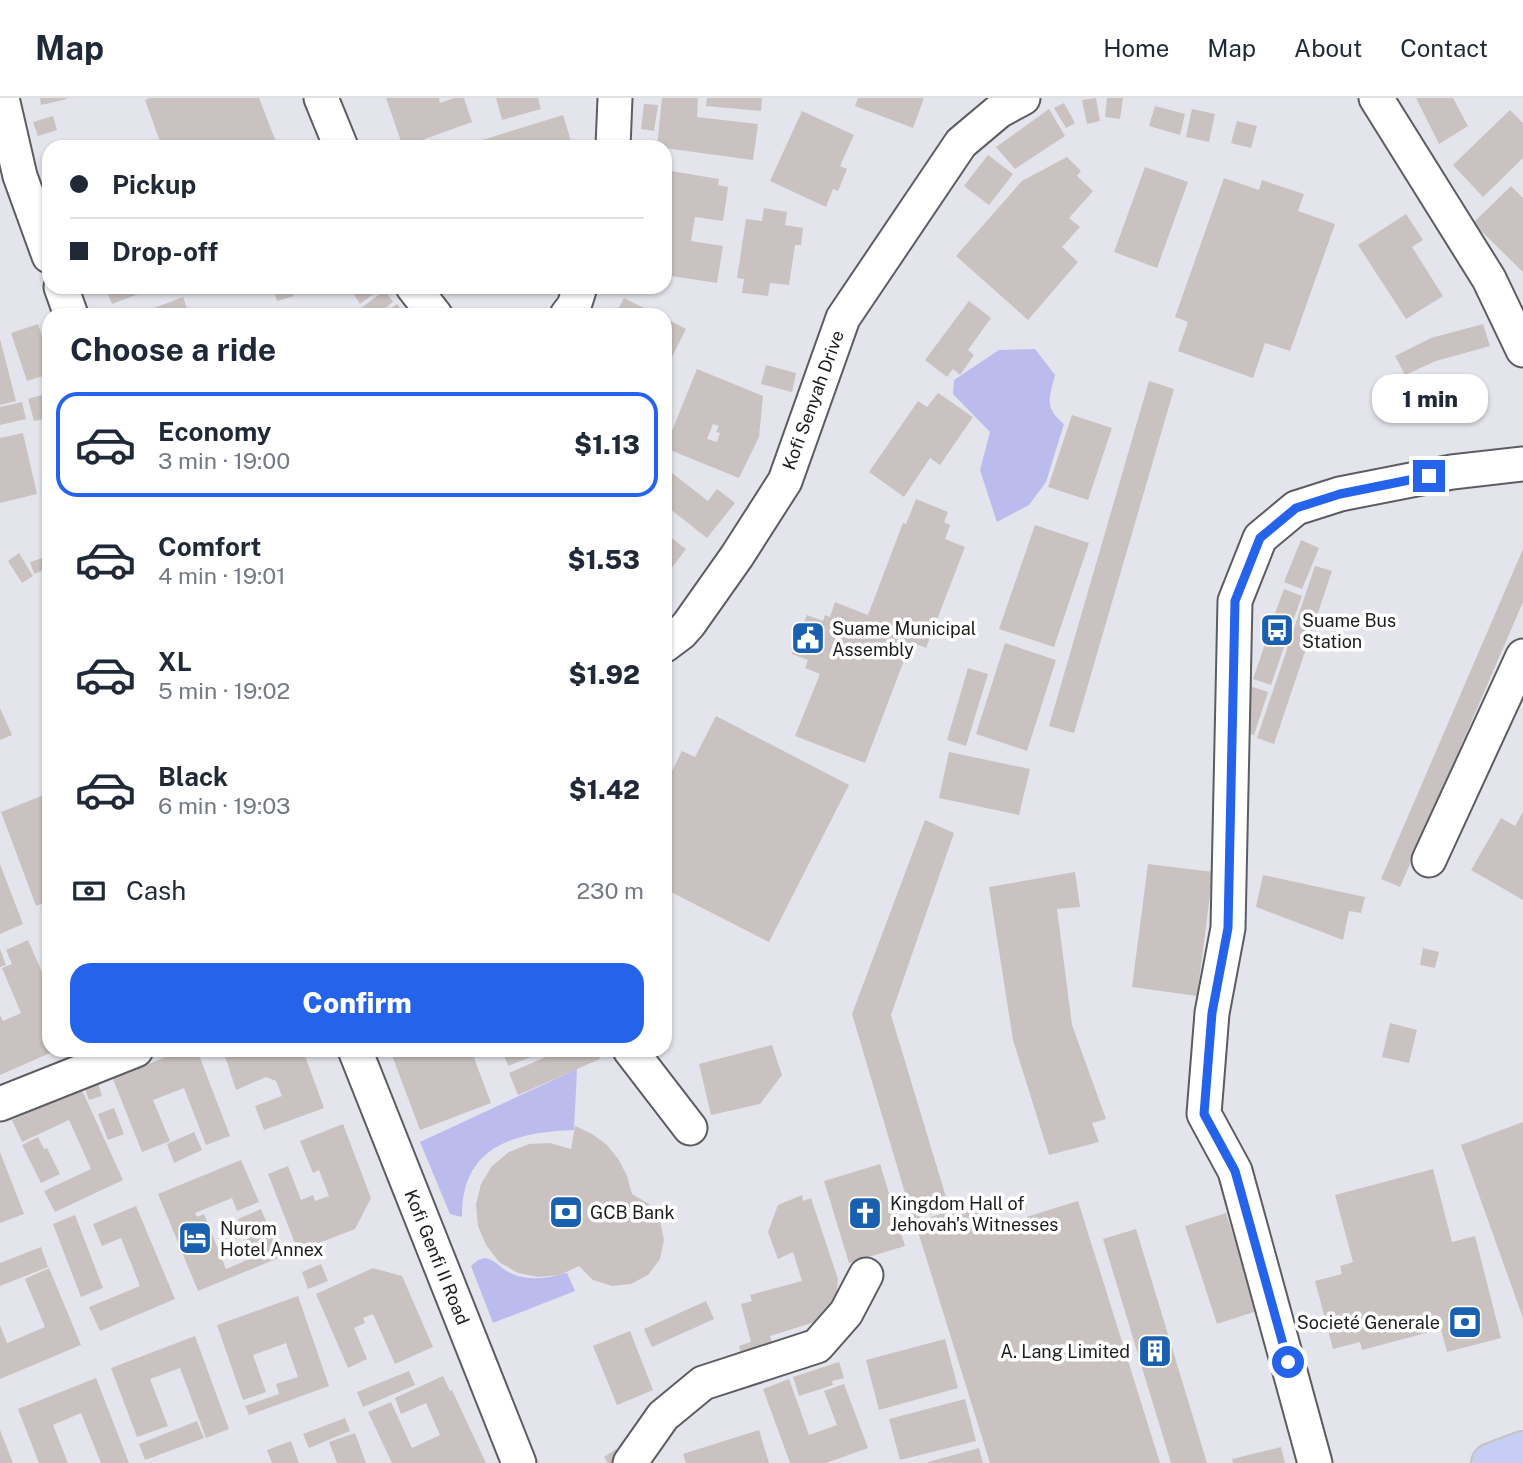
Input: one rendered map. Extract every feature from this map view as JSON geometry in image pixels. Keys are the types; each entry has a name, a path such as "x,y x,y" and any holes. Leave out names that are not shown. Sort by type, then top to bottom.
{"highway":[{"path":"1491,1463 1523,1451"}],"street":[{"path":"2,98 10,177 42,242"},
{"path":"321,98 338,140"},
{"path":"613,140 615,98"},
{"name":"Kofi Senyah Drive","path":"672,640 688,624 737,556 785,481 843,318 961,143 999,111 1023,98"},
{"path":"1376,98 1489,279 1523,350"},
{"path":"418,294 430,308"},
{"path":"1315,1463 1235,1171 1204,1114 1212,1013 1228,928 1235,601 1260,538 1296,508 1340,494 1452,472 1523,464"},
{"path":"1429,860 1523,656"},
{"path":"0,1104 118,1057"},
{"name":"Kofi Genfi II Road","path":"358,1057 519,1463"},
{"path":"635,1057 690,1128"},
{"path":"630,1463 663,1416 703,1383 817,1346 846,1313 866,1275"}],"shaded area":[{"path":"1035,349 1055,375 1050,402 1053,413 1064,424 1046,482 1029,505 997,522 980,470 990,432 953,394 954,380 999,350"},
{"path":"577,1069 574,1130 531,1134 496,1148 481,1159 471,1174 464,1193 462,1217 450,1214 420,1142"},
{"path":"485,1258 513,1274 528,1278 567,1273 575,1291 493,1323 471,1266"}],"building":[{"path":"40,98 67,98 67,99 41,105"},
{"path":"259,98 275,140 159,140 145,100"},
{"path":"386,98 439,98 440,103 464,98 472,122 422,140 401,140"},
{"path":"496,98 538,98 541,109 502,120"},
{"path":"662,98 698,98 697,117 758,124 753,160 672,149 672,140 658,140"},
{"path":"707,98 762,98 761,111 706,106"},
{"path":"858,98 924,98 913,128 855,106"},
{"path":"1096,98 1100,121 1087,124 1082,100"},
{"path":"1107,98 1123,98 1120,119 1105,117"},
{"path":"1416,98 1453,98 1468,126 1439,144"},
{"path":"1064,103 1075,123 1066,128 1054,108"},
{"path":"644,104 658,105 654,131 641,129"},
{"path":"1155,106 1185,114 1180,135 1149,126"},
{"path":"1049,109 1065,136 1015,169 996,147"},
{"path":"1192,109 1215,114 1209,142 1186,137"},
{"path":"1510,110 1523,123 1523,158 1483,197 1453,165"},
{"path":"802,111 854,135 840,166 847,169 838,191 833,189 826,207 770,181"},
{"path":"563,115 571,140 482,140"},
{"path":"53,116 57,130 38,136 33,122"},
{"path":"1237,121 1257,126 1251,148 1231,143"},
{"path":"988,155 1013,174 989,205 964,186"},
{"path":"1067,157 1081,171 1077,176 1093,191 1069,218 1080,227 1062,247 1078,262 1028,320 956,256 1022,181"},
{"path":"1145,167 1188,182 1157,268 1114,252"},
{"path":"672,171 719,179 718,185 728,187 723,221 695,217 691,241 723,246 717,283 672,276"},
{"path":"1224,178 1259,190 1262,180 1304,194 1298,211 1335,224 1290,351 1265,343 1253,378 1178,351 1188,322 1175,317"},
{"path":"1511,186 1523,198 1523,272 1473,223"},
{"path":"764,208 787,212 785,225 803,228 801,245 795,245 789,285 770,283 768,296 742,293 744,279 737,278 746,219 762,221"},
{"path":"1406,214 1423,240 1412,247 1443,296 1406,319 1358,245"},
{"path":"108,294 138,294 112,304"},
{"path":"275,294 293,294 294,296 277,301"},
{"path":"354,294 374,294 360,304"},
{"path":"380,294 388,294 393,302 385,308 361,308"},
{"path":"183,297 187,308 154,308"},
{"path":"624,298 644,308 619,308"},
{"path":"969,301 991,318 968,350 974,355 960,375 953,369 947,377 925,360"},
{"path":"672,322 686,329 672,357"},
{"path":"38,324 42,336 42,376 27,381 11,333"},
{"path":"1483,324 1490,346 1436,361 1405,375 1395,356 1431,338"},
{"path":"0,339 16,401 0,405"},
{"path":"766,365 796,373 792,392 761,384"},
{"path":"697,369 763,396 759,437 739,478 672,451 672,431","holes":["713,424 719,426 716,432 720,433 717,442 707,439"]},
{"path":"1149,381 1174,389 1074,733 1049,726"},
{"path":"938,393 973,417 940,465 930,458 904,497 869,472 918,401 927,407"},
{"path":"42,395 42,419 34,421 28,399"},
{"path":"22,402 26,419 0,425 0,407"},
{"path":"1072,415 1112,428 1088,500 1048,487"},
{"path":"23,433 37,494 0,503 0,438"},
{"path":"672,473 708,501 717,489 735,503 707,538 672,510"},
{"path":"916,499 948,512 944,522 950,525 945,539 965,547 926,648 911,642 865,763 795,736 820,674 805,668 808,660 792,654 807,615 823,621 825,615 830,617 835,602 868,615 903,523 906,524"},
{"path":"1035,525 1089,543 1054,647 999,629"},
{"path":"672,538 686,549 672,568"},
{"path":"1301,540 1319,548 1302,589 1284,582"},
{"path":"1523,549 1523,602 1400,887 1381,879"},
{"path":"19,553 33,576 22,583 8,561"},
{"path":"42,558 42,571 34,574 30,562"},
{"path":"1315,566 1332,571 1274,744 1257,738"},
{"path":"1284,589 1302,596 1287,637 1269,630"},
{"path":"1267,638 1285,644 1271,685 1253,679"},
{"path":"1005,643 1056,660 1027,751 976,734"},
{"path":"968,668 988,674 966,746 947,740"},
{"path":"1250,686 1268,692 1254,735 1237,730"},
{"path":"0,708 12,735 0,740"},
{"path":"716,716 849,785 769,942 672,893 672,771 682,751 695,757"},
{"path":"949,752 1030,769 1019,815 939,798"},
{"path":"42,796 42,904 36,906 1,812"},
{"path":"1523,812 1523,900 1471,870 1501,818 1515,826"},
{"path":"925,820 954,833 891,1015 949,1207 913,1220 852,1014"},
{"path":"0,864 23,924 0,934"},
{"path":"1148,864 1213,872 1197,996 1132,987"},
{"path":"1075,872 1080,907 1057,909 1072,1025 1106,1119 1092,1123 1099,1142 1049,1155 1013,1040 989,887"},
{"path":"1263,875 1365,897 1361,913 1349,911 1343,940 1256,907"},
{"path":"28,940 42,972 42,1057 0,1075 0,1015 3,1021 21,1013 2,968 12,964 6,950"},
{"path":"1423,948 1439,952 1435,968 1420,965"},
{"path":"0,949 6,965 0,967"},
{"path":"1390,1023 1417,1030 1409,1063 1382,1057"},
{"path":"772,1045 782,1075 760,1104 711,1115 699,1064"},
{"path":"166,1057 200,1057 230,1136 206,1145 184,1088 153,1100 170,1141 142,1152 111,1074 128,1067 130,1072"},
{"path":"225,1057 306,1057 324,1108 264,1130 255,1106 282,1096 276,1081 266,1077 236,1090"},
{"path":"393,1057 474,1057 491,1103 420,1130"},
{"path":"505,1057 530,1057 508,1066"},
{"path":"546,1057 600,1059 518,1095 509,1073"},
{"path":"96,1077 102,1096 89,1100 82,1081"},
{"path":"81,1088 123,1180 55,1212 44,1191 91,1169 69,1120 22,1142 12,1120"},
{"path":"114,1108 124,1134 108,1140 98,1114"},
{"path":"1523,1122 1523,1318 1461,1145"},
{"path":"343,1124 371,1198 355,1229 298,1251 268,1174 288,1166 301,1200 313,1195 315,1201 329,1196 319,1170 313,1173 300,1141"},
{"name":"GCB Bank","path":"575,1126 607,1145 619,1160 632,1194 649,1204 660,1220 664,1240 660,1259 648,1275 631,1284 612,1286 593,1280 579,1266 560,1275 538,1277 518,1273 499,1262 486,1245 478,1226 476,1204 481,1184 492,1166 509,1152 529,1144 550,1143 571,1149"},
{"path":"194,1132 202,1150 174,1163 167,1144"},
{"path":"38,1137 44,1149 47,1148 60,1174 41,1183 22,1145"},
{"path":"0,1152 24,1214 0,1223"},
{"name":"Nurom Hotel Annex","path":"241,1160 259,1202 237,1211 232,1198 195,1213 197,1217 204,1214 226,1269 254,1257 238,1219 261,1209 281,1257 198,1291 158,1194"},
{"name":"Kingdom Hall of Jehovah's Witnesses","path":"880,1164 905,1246 849,1263 824,1181"},
{"path":"1433,1169 1452,1242 1475,1236 1501,1338 1447,1352 1441,1329 1362,1350 1360,1342 1333,1349 1315,1281 1342,1274 1340,1266 1353,1262 1335,1195"},
{"path":"802,1195 803,1201 811,1198 838,1279 836,1300 821,1320 770,1336 774,1349 742,1357 739,1346 751,1342 741,1304 752,1301 750,1295 802,1281 793,1252 778,1259 768,1232 778,1205"},
{"path":"1078,1201 1160,1463 990,1463 915,1222 979,1202 988,1229"},
{"path":"136,1206 175,1299 100,1331 89,1307 140,1286 121,1238 102,1246 93,1224"},
{"path":"1226,1213 1257,1311 1217,1324 1185,1226"},
{"path":"75,1215 103,1288 81,1297 53,1224"},
{"name":"A. Lang Limited","path":"1136,1229 1207,1463 1171,1463 1103,1239"},
{"path":"41,1247 48,1267 0,1286 0,1263"},
{"path":"321,1264 328,1281 308,1289 302,1272"},
{"path":"49,1268 81,1345 0,1379 0,1325 7,1343 45,1327 25,1279"},
{"path":"373,1268 402,1276 433,1347 395,1364 373,1314 363,1318 365,1323 354,1328 367,1359 348,1368 316,1294"},
{"path":"298,1296 329,1386 249,1415 245,1406 279,1394 276,1384 298,1377 286,1343 253,1355 266,1392 243,1400 217,1325"},
{"path":"706,1301 714,1319 652,1347 644,1329"},
{"path":"630,1331 653,1390 617,1405 593,1346"},
{"path":"195,1336 229,1429 206,1438 180,1368 150,1379 168,1426 137,1437 111,1368"},
{"path":"945,1339 958,1388 879,1410 866,1360"},
{"path":"839,1362 844,1378 832,1381 833,1385 799,1396 793,1377"},
{"path":"409,1371 415,1385 363,1407 357,1392"},
{"path":"443,1376 486,1463 392,1463 368,1412 391,1402 412,1448 440,1435 426,1403 401,1414 395,1398"},
{"path":"96,1378 129,1463 101,1463 81,1413 53,1425 68,1463 39,1463 18,1409"},
{"path":"789,1379 809,1435 837,1425 824,1391 844,1384 868,1448 826,1463 790,1463 763,1389"},
{"path":"965,1399 976,1441 900,1460 889,1419"},
{"path":"345,1418 350,1431 309,1448 303,1434"},
{"path":"197,1421 204,1438 145,1460 139,1444"},
{"path":"0,1430 13,1463 0,1463"},
{"path":"759,1430 769,1463 686,1463 683,1454"},
{"path":"355,1433 366,1463 337,1463 329,1442"},
{"path":"291,1441 299,1463 272,1463 267,1450"},
{"path":"1281,1447 1285,1463 1233,1463 1232,1459"},
{"path":"979,1448 983,1463 928,1463 928,1462"},
{"path":"616,1449 624,1463 608,1463 604,1457"}],"place":[{"name":"Suame Bus Station","path":"1277,630"},
{"name":"Suame Municipal Assembly","path":"808,638"},
{"name":"GCB Bank","path":"566,1212"},
{"name":"Kingdom Hall of Jehovah's Witnesses","path":"865,1213"},
{"name":"Nurom Hotel Annex","path":"195,1238"},
{"name":"Societé Generale","path":"1465,1322"},
{"name":"A. Lang Limited","path":"1155,1351"}],"route":[{"path":"1288,1362 1235,1171 1204,1114 1212,1013 1228,928 1235,601 1260,538 1296,508 1340,494 1429,476"}]}
